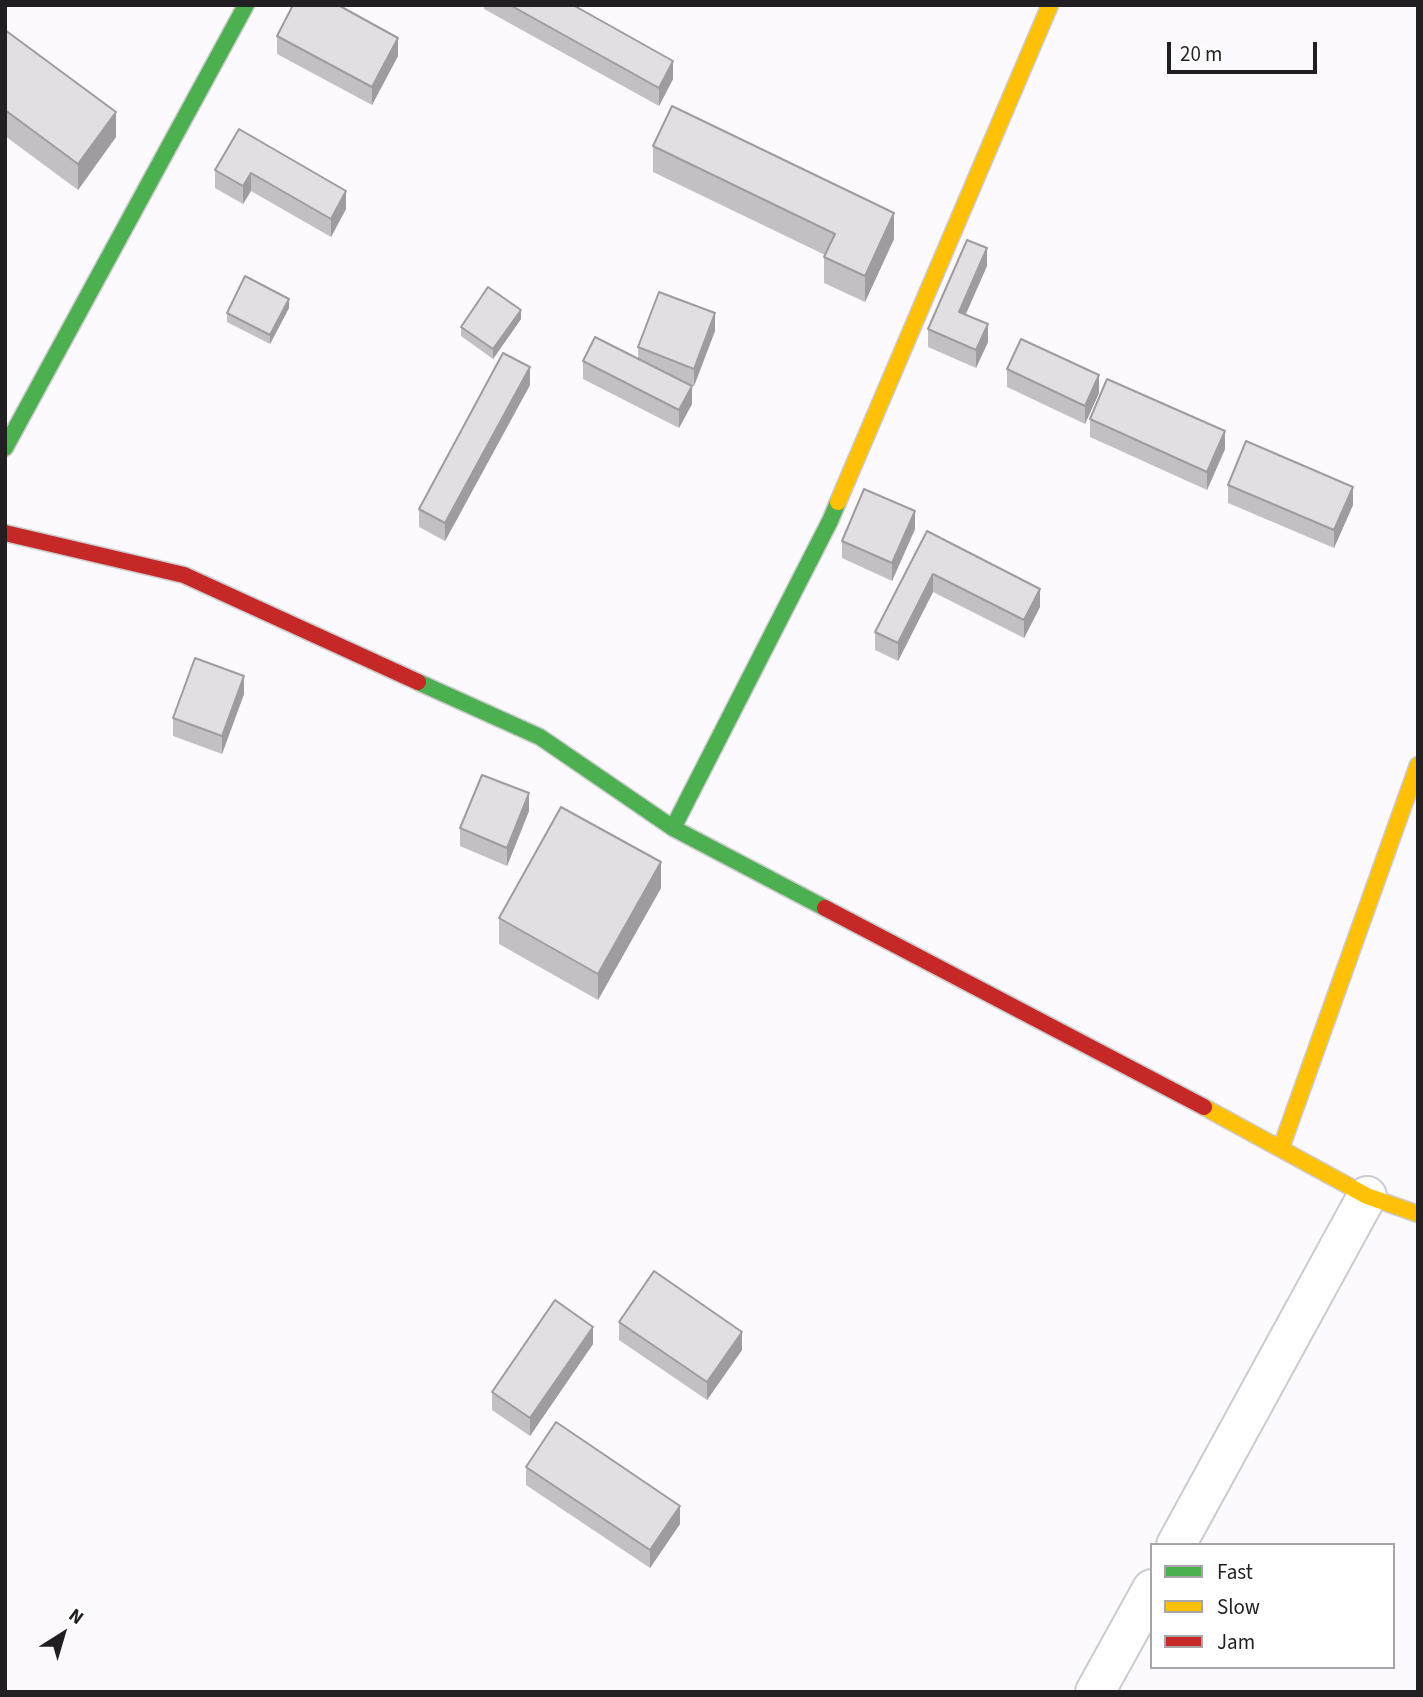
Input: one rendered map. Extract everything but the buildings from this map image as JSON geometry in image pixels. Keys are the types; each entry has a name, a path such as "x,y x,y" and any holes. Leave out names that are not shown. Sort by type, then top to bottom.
{"street":[{"path":"5,448 246,5"},
{"path":"673,828 830,521 1050,5"},
{"path":"5,533 184,575 540,737 673,828 1281,1148 1367,1196 1418,1214"},
{"path":"1281,1148 1418,765"},
{"path":"1177,1543 1367,1196"},
{"path":"1095,1692 1150,1593"}],"traffic: fast":[{"path":"5,448 246,5"},
{"path":"673,828 838,502"},
{"path":"418,682 540,737 673,828 825,908"}],"traffic: slow":[{"path":"838,502 1050,5"},
{"path":"1281,1148 1418,765"},
{"path":"1204,1107 1367,1196 1418,1214"}],"traffic: jam":[{"path":"5,533 184,575 418,682"},
{"path":"825,908 1204,1107"}]}
